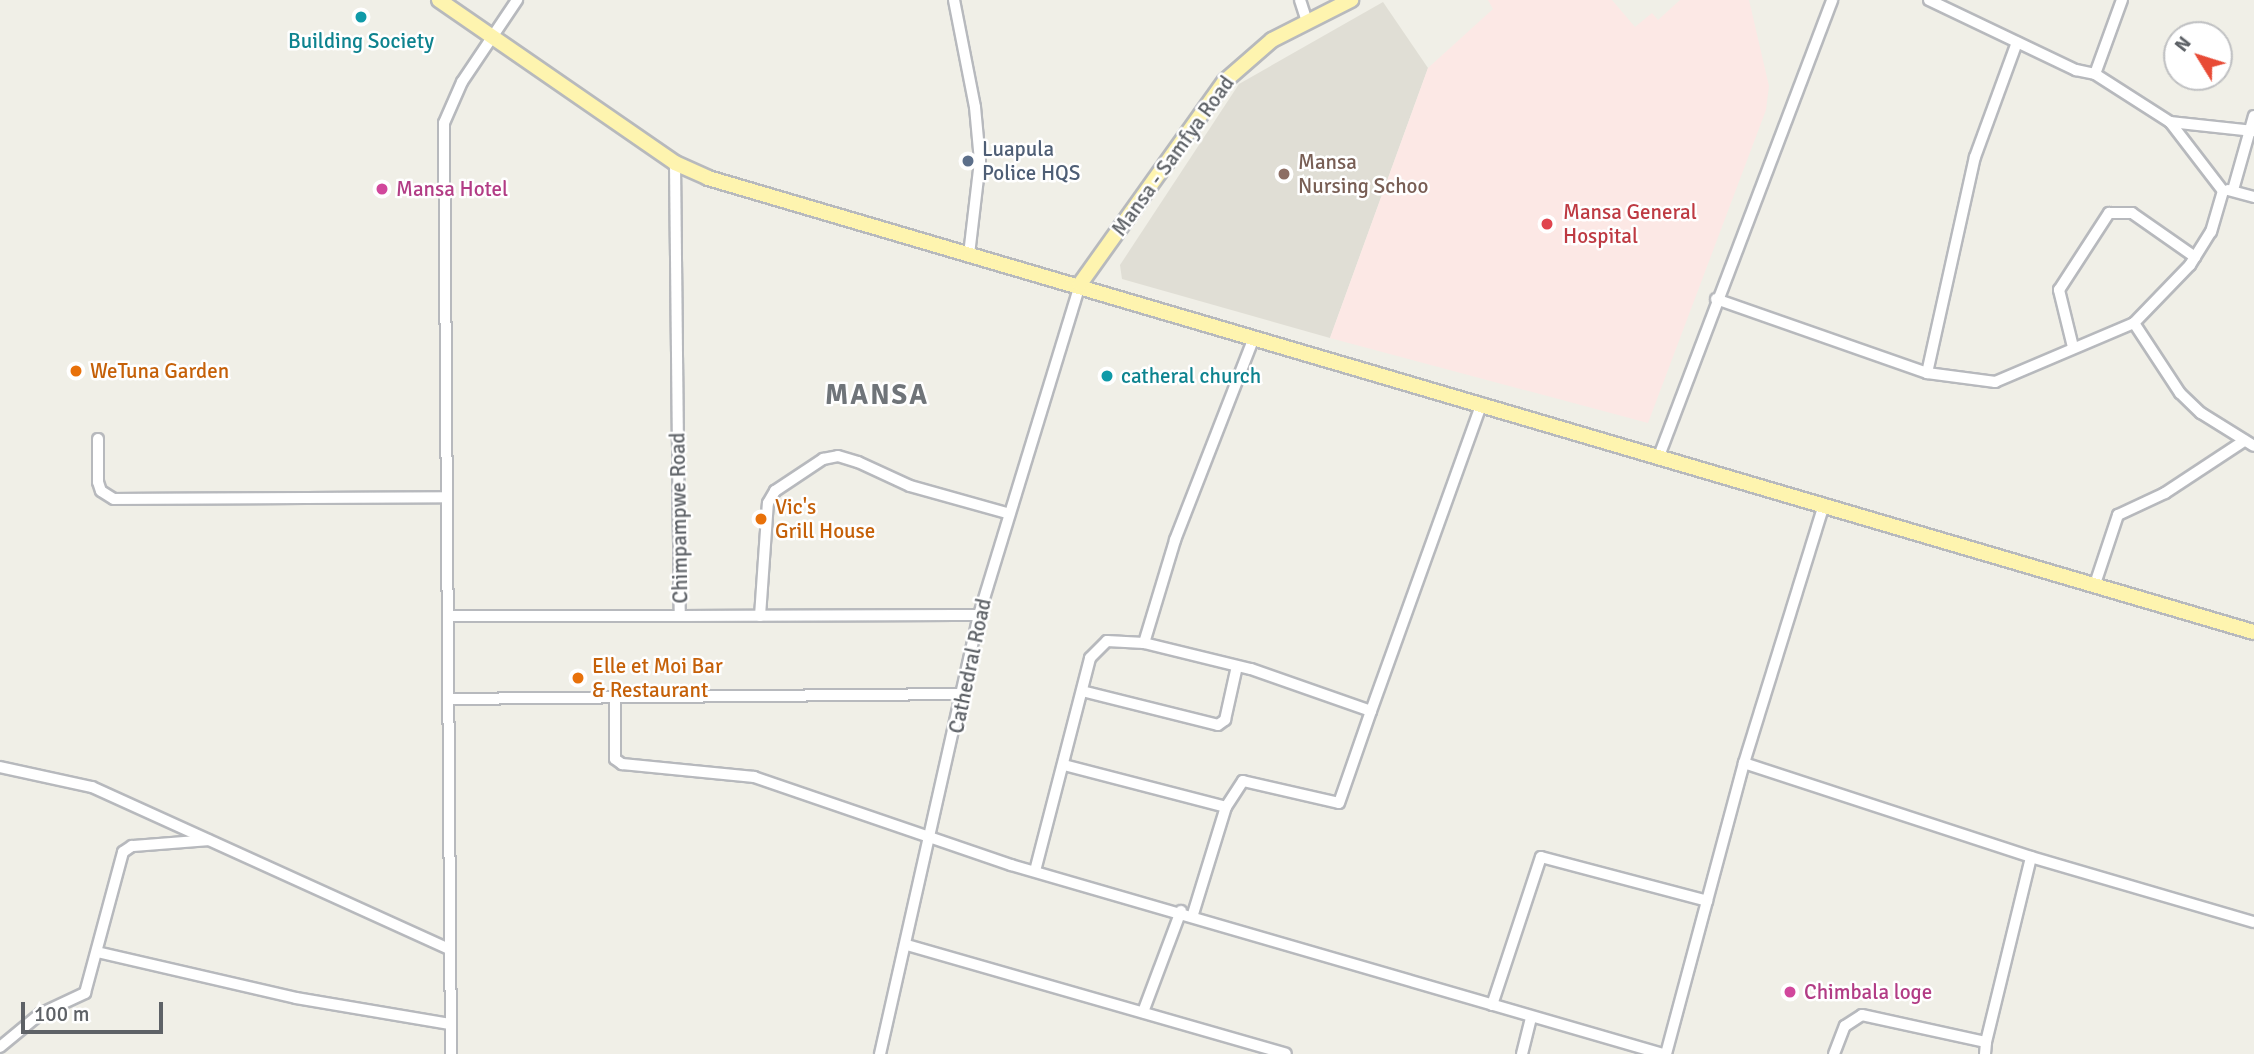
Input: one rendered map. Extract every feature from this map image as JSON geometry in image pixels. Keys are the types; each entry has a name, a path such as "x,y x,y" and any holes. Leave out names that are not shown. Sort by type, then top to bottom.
{"main road":[{"path":"439,0 675,163 708,178 969,255 1080,284 2254,632"},
{"name":"Mansa - Samfya Road","path":"1080,284 1225,81 1272,40 1351,0"}],"street":[{"path":"451,1054 444,123 457,92 517,0"},
{"path":"954,0 975,107 980,161 969,255"},
{"path":"1300,0 1307,21"},
{"path":"1658,456 1832,0"},
{"path":"1929,0 2017,42 2095,74 2170,122 2228,190 2254,197"},
{"path":"2095,74 2122,0"},
{"path":"1927,373 1975,158 2017,42"},
{"path":"1716,299 1927,373 1995,382 2134,323 2195,257 2211,232 2251,131 2254,116"},
{"path":"2170,122 2251,131"},
{"name":"Chimpampwe Road","path":"675,163 680,616 979,615"},
{"path":"2073,347 2059,290 2109,213 2132,213 2195,257"},
{"name":"Cathedral Road","path":"880,1054 932,839 979,615 1007,513 1080,284"},
{"path":"2134,323 2180,393 2201,413 2254,446"},
{"path":"1144,643 1175,540 1254,337"},
{"path":"1193,914 1226,807 1246,780 1339,803 1482,403"},
{"path":"98,439 98,482 101,491 114,499 447,497"},
{"path":"2095,584 2118,515 2176,487 2244,441"},
{"path":"761,616 768,503 775,491 823,459 838,456 859,462 910,486 1007,513"},
{"path":"615,696 618,762 754,777 932,839 1035,871 1193,914 1531,1017 1665,1054 1744,763 1824,504"},
{"path":"449,616 680,616"},
{"path":"1035,871 1090,658 1101,643 1144,643 1237,666 1371,711"},
{"path":"1082,691 1218,725 1225,720 1237,666"},
{"path":"448,699 963,694"},
{"path":"1744,763 2031,857 2254,922"},
{"path":"1064,765 1226,807"},
{"path":"0,767 92,788 449,949"},
{"path":"0,1047 40,1014 85,993 122,852 132,846 211,840"},
{"path":"1492,1005 1541,857 1707,901"},
{"path":"1985,1054 2031,857"},
{"path":"1143,1012 1181,911"},
{"path":"907,945 1286,1054"},
{"path":"97,952 296,998 450,1024"},
{"path":"1834,1054 1845,1026 1862,1015 1986,1042"},
{"path":"1522,1054 1531,1017"}],"shaded area":[{"name":"Mansa General Hospital","path":"1488,0 1612,0 1635,27 1652,13 1658,20 1680,0 1749,0 1769,86 1766,110 1648,423 1330,338 1428,68 1493,9"},
{"name":"Mansa Nursing Schoo","path":"1383,2 1428,68 1330,338 1122,279 1120,265 1239,84"}],"place":[{"name":"Building Society","path":"361,17"},
{"name":"Luapula Police HQS","path":"968,161"},
{"name":"Mansa Nursing Schoo","path":"1284,174"},
{"name":"Mansa Hotel","path":"382,189"},
{"name":"Mansa General Hospital","path":"1547,224"},
{"name":"WeTuna Garden","path":"76,371"},
{"name":"catheral church","path":"1107,376"},
{"name":"Vic's Grill House","path":"761,519"},
{"name":"Elle et Moi Bar & Restaurant","path":"578,678"},
{"name":"Chimbala loge","path":"1790,992"}],"district":[{"name":"MANSA","path":"877,395"}]}
